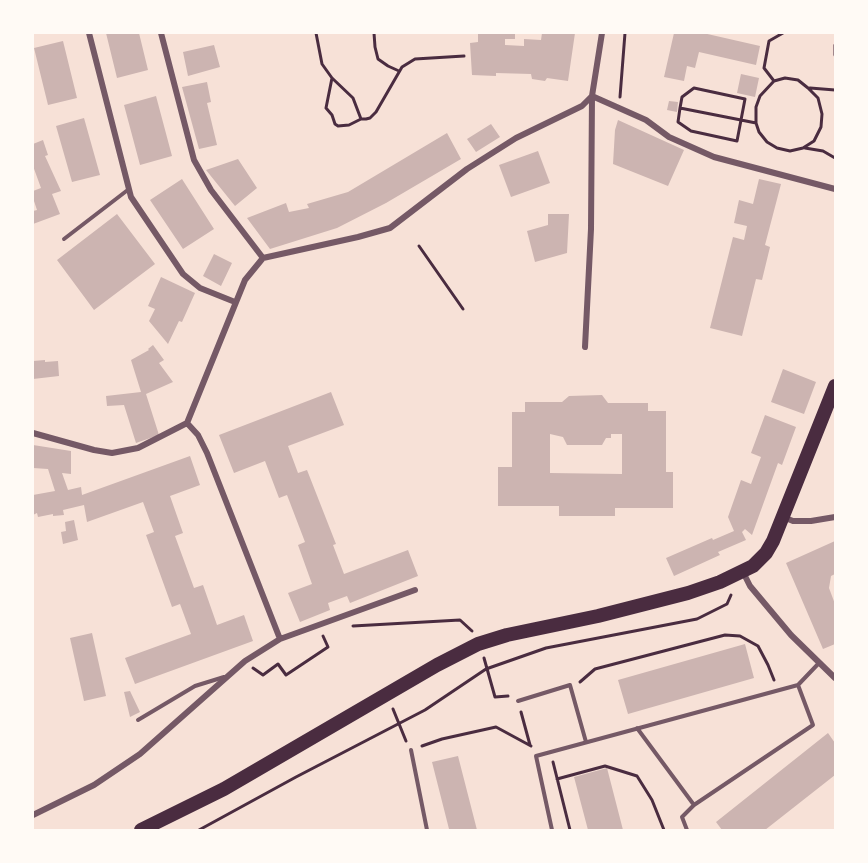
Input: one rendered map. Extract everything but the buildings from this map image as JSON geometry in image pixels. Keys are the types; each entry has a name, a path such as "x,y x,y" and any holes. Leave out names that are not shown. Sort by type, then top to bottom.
{"main road":[{"path":"141,830 224,789 385,695 491,639 650,604 688,593 753,566 766,553 783,517 835,386"}],"street":[{"path":"89,33 130,197 183,274 200,288 235,302"},
{"path":"161,33 194,160 211,190 263,258"},
{"path":"585,347 591,229 592,96 602,33"},
{"path":"33,433 112,453 138,448 187,423 245,280 263,258 390,228 467,169 516,138 582,106 592,96"},
{"path":"592,96 646,120 669,137 714,157 835,189"},
{"path":"187,423 198,435 207,453 280,639"},
{"path":"783,517 793,522 835,517"},
{"path":"743,572 750,586 770,612 835,678"},
{"path":"33,815 94,785 140,754 245,661 280,639 336,623 415,590"}],"lane":[{"path":"64,239 129,189"},
{"path":"552,830 536,756 798,685 819,663"},
{"path":"138,720 195,686 227,676"},
{"path":"518,701 570,685 586,742"},
{"path":"687,830 682,817 694,805 813,725 798,685"},
{"path":"638,728 694,805"},
{"path":"411,750 427,830"}],"path":[{"path":"316,33 322,64 332,78 353,98 361,119"},
{"path":"374,33 378,58 388,66 399,70"},
{"path":"619,108 625,33"},
{"path":"774,81 764,68 769,41 783,33"},
{"path":"835,45 835,55"},
{"path":"332,78 326,108 335,124 349,125 361,119 370,118 376,112 399,70 415,59 464,56"},
{"path":"785,78 798,80 808,88 818,98 822,114 821,127 814,141 803,148 790,151 777,148 767,142 759,132 756,123 756,106 760,96 774,81 785,78"},
{"path":"694,88 745,99 737,141 691,131 678,122 680,108 682,97 694,88"},
{"path":"808,88 835,90"},
{"path":"680,108 756,123"},
{"path":"803,148 823,151 835,158"},
{"path":"419,246 463,309"},
{"path":"199,830 425,710 486,669 546,648 697,619 727,604 743,572"},
{"path":"245,661 263,675 278,664 286,675 328,647 322,634 336,623 460,620 471,629"},
{"path":"571,689 595,669 725,635 740,636 758,646 777,690"},
{"path":"385,695 411,750 496,727 530,745 536,756"},
{"path":"560,754 552,762 570,830"},
{"path":"557,779 604,766 637,776 652,800 664,830"}]}
